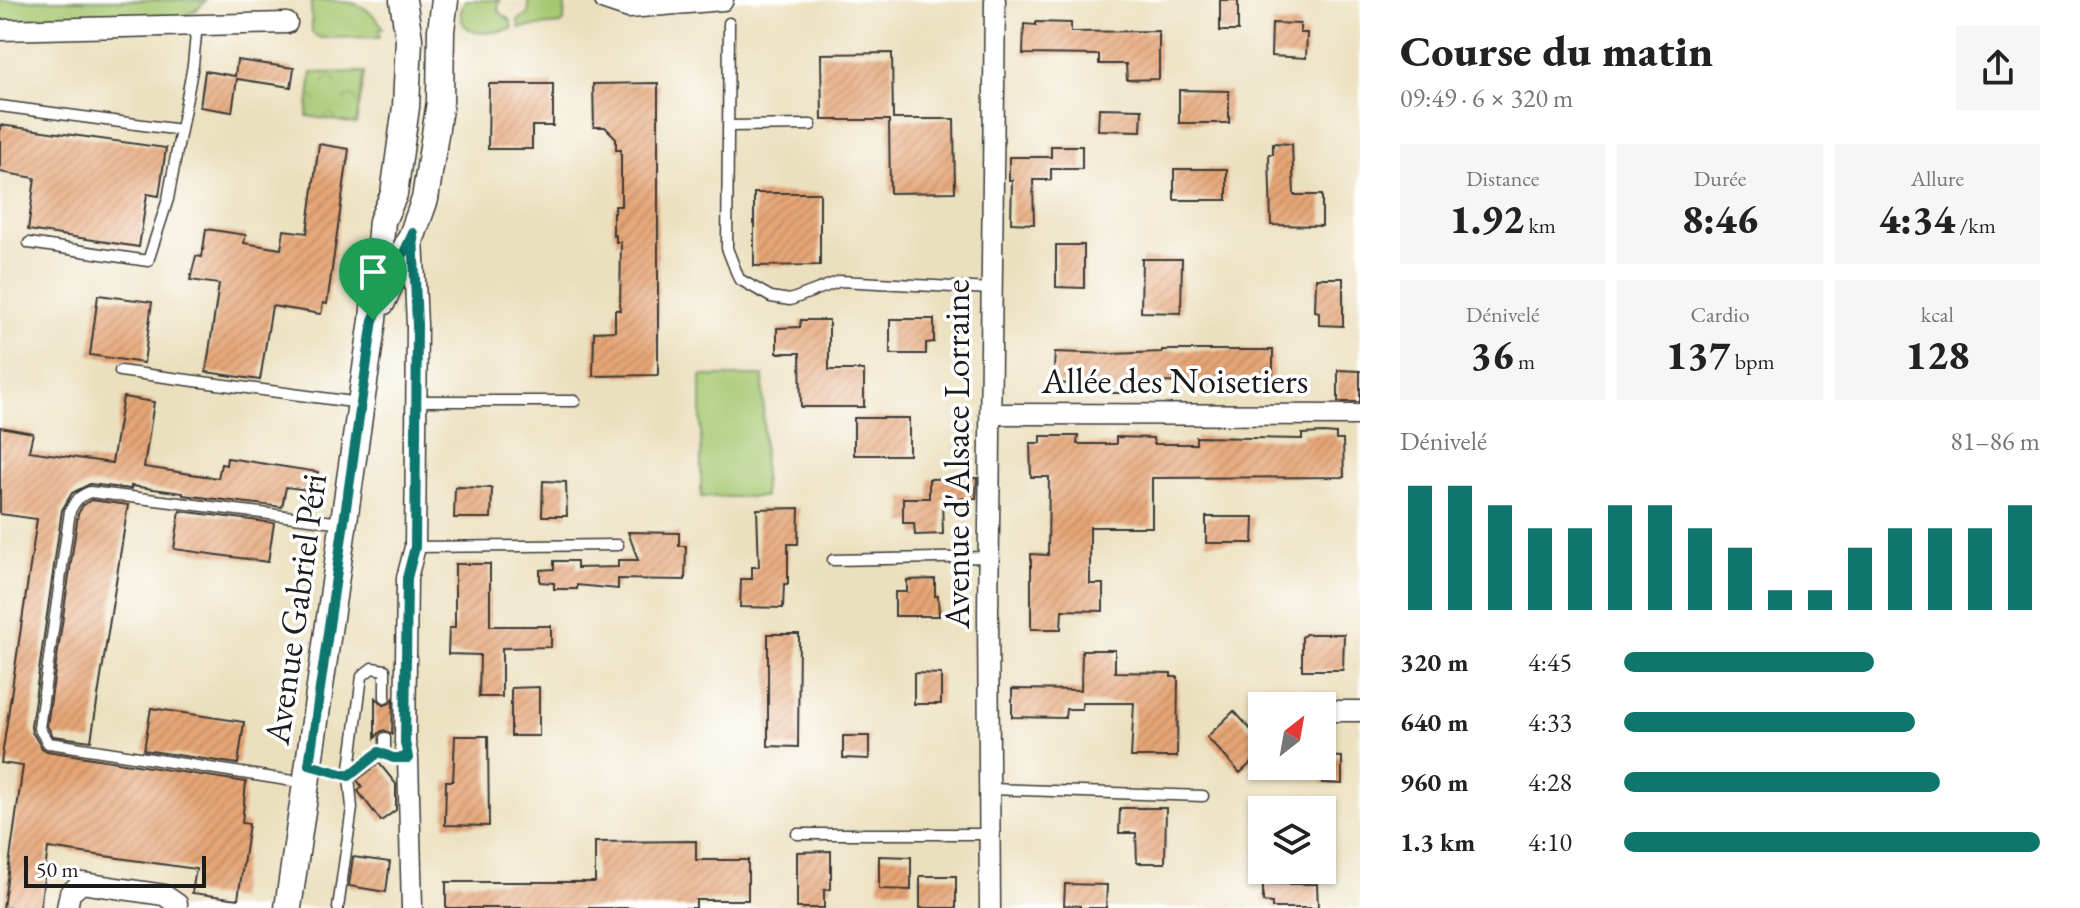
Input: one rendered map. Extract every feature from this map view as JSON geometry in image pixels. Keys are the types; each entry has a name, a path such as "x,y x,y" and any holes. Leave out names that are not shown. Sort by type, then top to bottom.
{"street":[{"name":"Avenue Gabriel Péri","path":"288,908 373,320 382,221 394,194 406,107 409,39 403,0"},
{"name":"Avenue Gabriel Péri","path":"373,320 425,199 440,102 441,30 445,0"},
{"path":"605,0 629,8 723,0"},
{"name":"Avenue d'Alsace Lorraine","path":"990,908 989,557 995,0"},
{"path":"0,30 287,23"},
{"path":"412,908 405,742 407,578 415,547 417,325 413,233"},
{"name":"Allée des Noisetiers","path":"990,414 1360,415"},
{"path":"1336,711 1360,711"},
{"path":"67,908 70,893 82,883 164,895 177,904 176,908"}],"lane":[{"path":"729,23 727,248 739,279 771,297 790,300 840,281 991,289"},
{"path":"29,243 148,261 168,199 193,65 197,24"},
{"path":"0,106 181,130"},
{"path":"728,126 811,125"},
{"path":"120,371 361,403"},
{"path":"416,401 575,401"},
{"path":"344,524 90,492 81,495 70,511 39,728 48,743 308,774 349,776 379,752 393,758 408,758"},
{"path":"415,547 618,545"},
{"path":"833,560 989,557"},
{"path":"338,908 352,808 349,776 362,676 372,668 385,670 385,697"},
{"path":"385,738 385,755"},
{"path":"990,789 1203,796"},
{"path":"797,834 990,834"}],"green space":[{"path":"0,0 206,0 198,9 184,16 0,22"},
{"path":"311,0 344,1 362,7 383,28 379,29 380,37 320,38 312,33"},
{"path":"465,0 500,0 499,12 510,20 512,29 486,33 468,29 461,15"},
{"path":"528,0 565,0 564,21 561,24 519,28 518,20 529,10"},
{"path":"365,72 356,124 307,116 312,73"},
{"path":"701,376 763,376 764,497 701,497"}],"building":[{"path":"1220,0 1238,0 1238,31 1220,31"},
{"path":"1036,22 1071,23 1071,32 1159,31 1159,79 1127,80 1126,64 1099,64 1099,55 1023,54 1024,24 1036,25"},
{"path":"1272,23 1300,24 1300,33 1307,33 1306,58 1271,56"},
{"path":"892,53 893,119 954,119 955,192 890,193 889,120 822,120 821,54"},
{"path":"237,60 294,68 291,87 237,79 232,112 200,107 205,71 235,76"},
{"path":"658,83 658,375 593,376 594,332 615,331 615,310 620,310 621,242 616,242 616,235 613,236 613,213 615,206 621,206 621,150 616,150 616,138 605,127 594,127 593,84"},
{"path":"489,84 553,84 553,126 532,126 532,149 488,149"},
{"path":"1179,90 1229,91 1229,123 1179,123"},
{"path":"1099,108 1142,109 1141,131 1098,130"},
{"path":"0,125 166,148 159,196 147,194 139,247 28,230 35,178 0,172"},
{"path":"1273,143 1292,144 1294,195 1322,195 1322,226 1271,225 1269,154 1273,154"},
{"path":"319,144 349,149 327,304 323,303 321,314 272,306 260,380 206,372 219,284 190,280 196,256 202,257 206,229 246,235 244,243 281,249 284,230 307,233"},
{"path":"1051,146 1082,146 1082,169 1051,169 1051,180 1033,180 1034,224 1011,223 1009,157 1051,157"},
{"path":"1174,169 1227,169 1227,200 1174,200"},
{"path":"754,193 820,193 820,265 754,266"},
{"path":"1056,245 1084,245 1084,288 1056,287"},
{"path":"1142,259 1182,259 1181,313 1141,312"},
{"path":"1316,278 1343,278 1343,326 1319,325 1319,312 1315,311"},
{"path":"98,295 152,302 144,363 90,355"},
{"path":"890,319 934,319 934,342 926,343 926,354 890,354"},
{"path":"801,320 829,320 829,370 864,370 864,407 801,407 800,353 777,353 777,328 800,327"},
{"path":"1162,350 1273,350 1273,379 1234,379 1234,383 1141,382 1141,393 1112,393 1112,386 1053,383 1055,352 1112,354"},
{"path":"1338,370 1360,371 1360,402 1338,402"},
{"path":"123,397 154,402 144,467 218,478 221,464 226,465 227,458 318,472 315,491 286,487 282,507 131,486 131,489 90,484 72,493 62,510 32,732 47,751 246,782 242,823 249,824 238,899 192,893 196,869 48,848 40,908 3,908 23,766 1,763 37,519 0,514 0,427 33,433 29,451 112,463"},
{"path":"854,418 909,418 909,455 854,455"},
{"path":"1302,434 1336,434 1336,440 1343,440 1344,477 1152,478 1152,527 1090,527 1090,584 1103,584 1103,611 1062,610 1061,629 1031,629 1031,554 1048,555 1049,477 1031,477 1030,443 1041,443 1041,436 1078,436 1077,444 1116,444 1116,437 1153,438 1154,444 1196,444 1196,437 1302,439"},
{"path":"977,478 976,498 942,499 943,534 915,535 914,523 903,523 903,498 929,498 929,479"},
{"path":"543,481 566,482 567,516 542,516"},
{"path":"455,487 492,488 491,518 454,518"},
{"path":"91,500 128,505 91,741 53,736 47,726 78,514 83,505"},
{"path":"799,508 798,544 788,544 788,584 784,584 783,608 740,607 741,579 752,579 752,567 759,567 757,509"},
{"path":"180,511 274,523 268,562 174,549"},
{"path":"1206,517 1254,517 1253,543 1206,543"},
{"path":"628,532 679,533 679,546 686,546 685,580 618,579 618,589 577,585 577,589 554,589 554,583 540,582 540,570 554,569 554,561 577,561 577,568 618,567 618,560 638,560"},
{"path":"455,564 490,564 490,626 551,626 551,647 502,648 502,697 479,697 480,655 448,654 449,628 455,628"},
{"path":"935,579 939,616 895,616 895,592 907,592 907,580"},
{"path":"768,634 799,634 798,747 768,746"},
{"path":"1306,634 1344,634 1343,670 1302,670 1302,637"},
{"path":"1082,650 1115,650 1115,672 1171,673 1171,677 1178,677 1177,757 1131,757 1134,703 1082,703 1082,709 1066,709 1065,718 1012,717 1012,689 1081,690"},
{"path":"914,673 941,674 941,704 914,704"},
{"path":"539,687 539,736 511,736 511,688"},
{"path":"375,697 384,705 393,699 392,734 384,730 375,738"},
{"path":"151,708 244,722 238,764 144,750"},
{"path":"1234,711 1248,726 1248,766 1240,773 1207,737"},
{"path":"455,736 488,736 489,826 445,825 446,781 453,781"},
{"path":"843,736 869,736 869,759 843,758"},
{"path":"1336,757 1342,757 1342,784 1322,783 1322,780 1336,780"},
{"path":"379,763 396,784 396,810 381,821 358,791 362,787 357,780"},
{"path":"1120,808 1166,808 1165,863 1137,863 1136,833 1119,833"},
{"path":"696,841 696,860 748,860 748,900 696,900 696,908 446,908 446,882 595,882 595,842"},
{"path":"831,851 831,889 824,890 824,908 797,908 797,852"},
{"path":"879,856 911,857 911,890 879,889"},
{"path":"353,857 390,862 386,892 349,886"},
{"path":"920,876 956,876 956,908 920,908"},
{"path":"1065,884 1107,885 1106,908 1064,905"},
{"path":"1263,884 1317,884 1318,908 1272,908 1272,903 1263,902"}],"route":[{"path":"413,233 417,325 415,547 407,578 405,742 408,758 393,758 379,752 349,776 309,765 373,320 413,233"}]}
